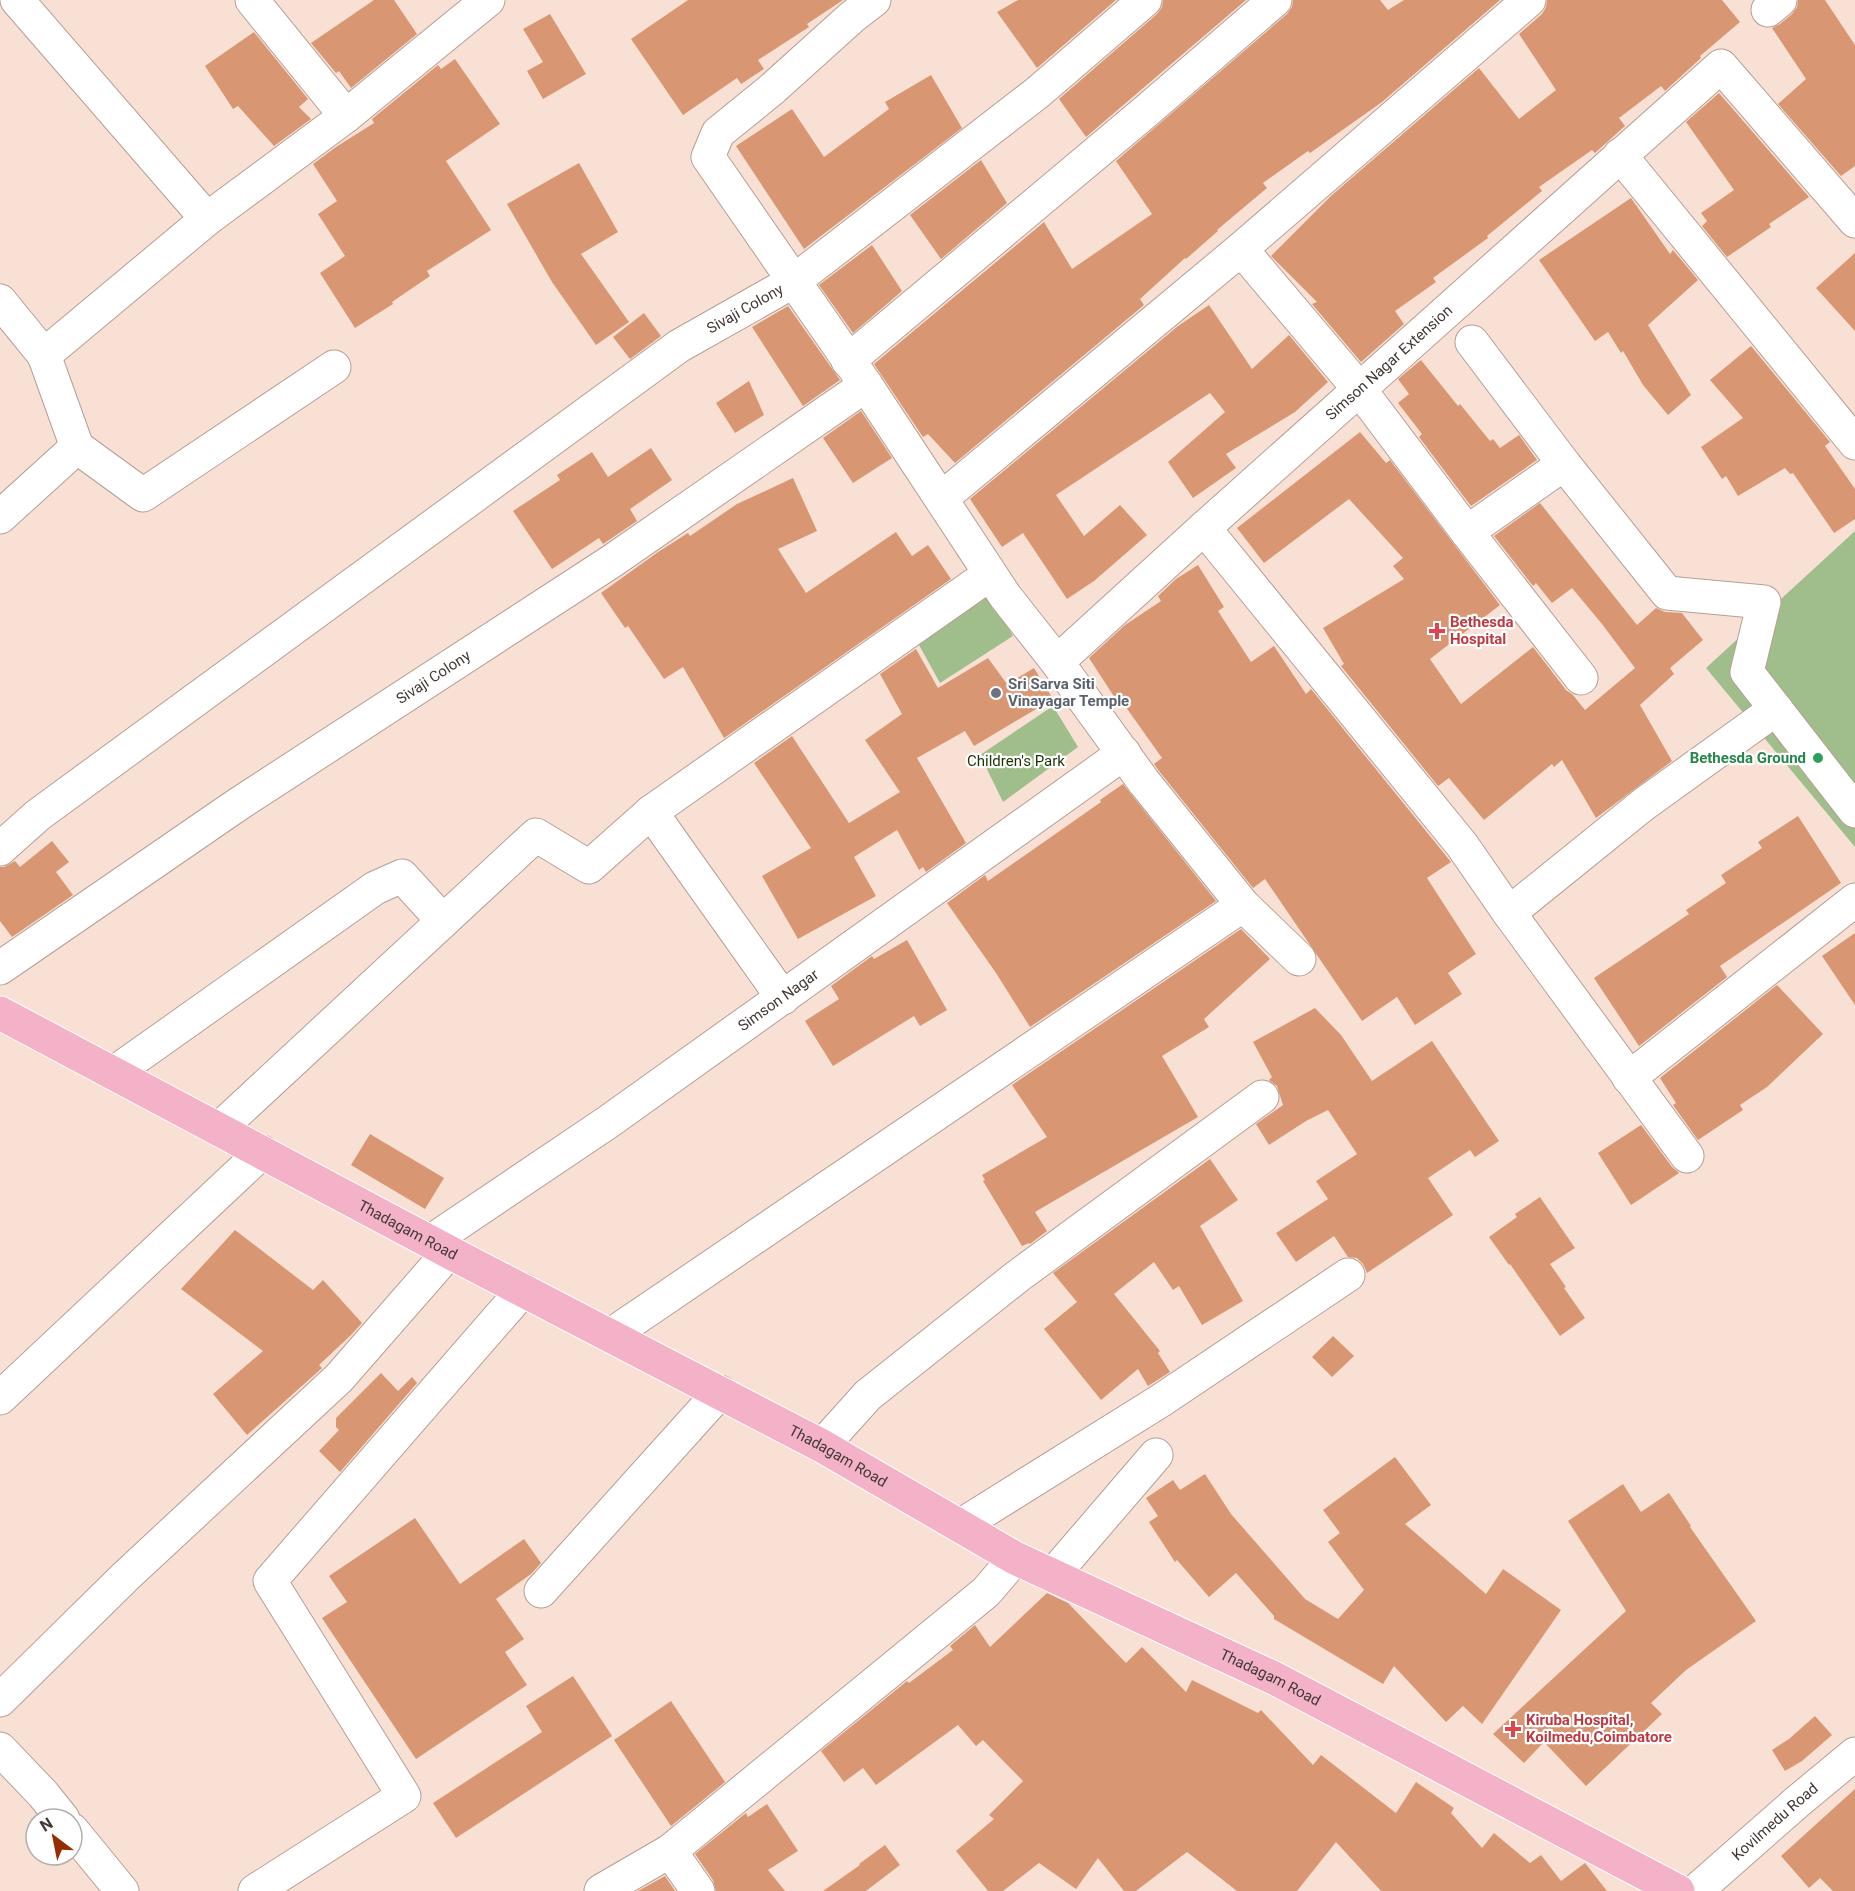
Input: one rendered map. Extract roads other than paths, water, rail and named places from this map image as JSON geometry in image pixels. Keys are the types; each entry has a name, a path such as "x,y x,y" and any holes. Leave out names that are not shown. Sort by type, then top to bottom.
{"main road":[{"name":"Thadagam Road","path":"5,1023 114,1073 440,1247 720,1392 822,1446 1015,1557 1276,1679 1678,1891"}],"street":[{"path":"16,0 207,219"},
{"path":"252,0 346,116"},
{"path":"44,355 207,219 346,116 488,0"},
{"path":"874,0 718,133 708,157 942,498 1005,596 1057,662 1144,782 1243,906 1299,959"},
{"name":"Sivaji Colony","path":"0,849 39,815 679,346 794,281 1037,93 1145,0"},
{"name":"Sivaji Colony","path":"0,968 237,805 612,561 857,373 1144,113 1275,0"},
{"path":"942,498 1241,249 1529,0"},
{"name":"Simson Nagar Extension","path":"1057,662 1721,66 1855,221"},
{"path":"1620,155 1855,443"},
{"path":"1241,249 1360,390 1581,678"},
{"path":"0,301 44,355 77,447 143,495 334,367"},
{"path":"1472,342 1564,464 1667,593 1764,602 1747,672 1855,811"},
{"path":"0,517 77,447"},
{"path":"1467,532 1564,464"},
{"path":"1204,528 1462,845 1687,1156"},
{"path":"219,1130 536,835 589,867 651,812 990,574"},
{"path":"1509,913 1644,804 1776,709"},
{"name":"Simson Nagar","path":"0,1700 126,1576 339,1377 440,1247 608,1122 1124,753"},
{"path":"651,812 783,998"},
{"path":"114,1073 375,888 402,876 443,921"},
{"path":"1629,1078 1855,900"},
{"path":"611,1335 1243,906"},
{"path":"822,1446 868,1395 980,1306 1262,1097"},
{"path":"0,1398 261,1152"},
{"path":"960,1526 1160,1401 1348,1275"},
{"path":"255,1891 404,1796 270,1581 523,1290"},
{"path":"541,1591 720,1392"},
{"path":"1053,1575 1156,1455"},
{"path":"601,1891 670,1851 986,1592 1015,1557"},
{"path":"0,1749 53,1807"},
{"name":"Kovilmedu Road","path":"1696,1891 1855,1754"},
{"path":"84,1845 122,1891"},
{"path":"670,1851 698,1891"}],"place":[{"name":"Bethesda Hospital","path":"1437,631"},
{"name":"Sri Sarva Siti Vinayagar Temple","path":"996,693"},
{"name":"Bethesda Ground","path":"1818,758"},
{"name":"Kiruba Hospital, Koilmedu,Coimbatore","path":"1513,1729"}],"park label":[{"name":"Children's Park","path":"1016,761"}]}
